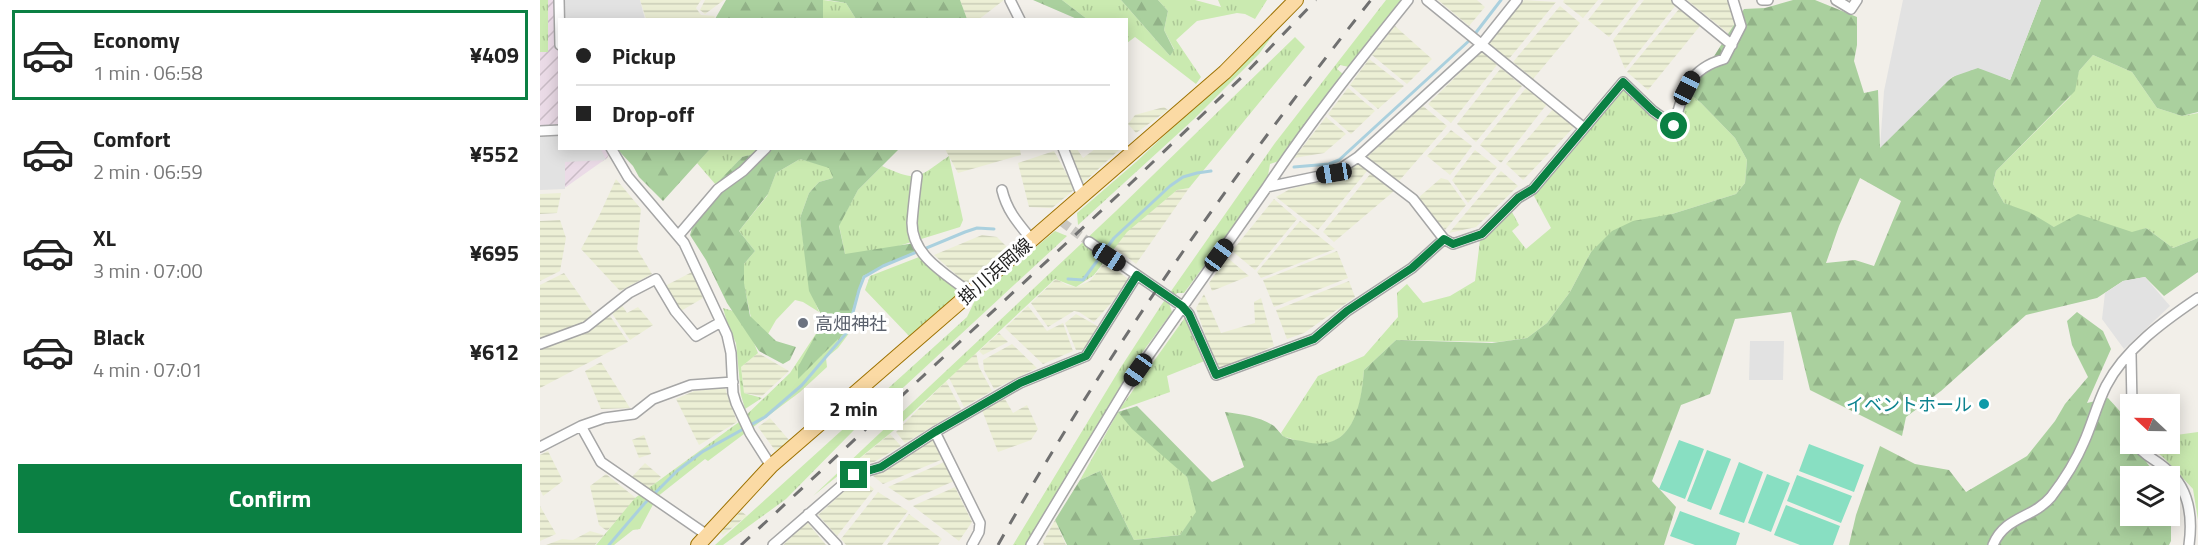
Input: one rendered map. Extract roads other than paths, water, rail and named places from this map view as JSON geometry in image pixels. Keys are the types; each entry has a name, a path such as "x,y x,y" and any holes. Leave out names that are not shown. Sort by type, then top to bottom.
{"main road":[{"name":"掛川浜岡線","path":"703,540 771,466 1032,240 1060,220 1082,196 1225,72 1296,0"}],"street":[{"path":"559,0 559,18"},
{"path":"1010,0 1019,18"},
{"path":"1031,545 1127,386 1182,306 1348,74 1408,0"},
{"path":"1427,0 1584,128"},
{"path":"1267,187 1334,173 1358,158 1481,45 1517,0"},
{"path":"1677,0 1732,45"},
{"path":"1358,158 1413,199 1444,239 1453,244 1482,234 1518,198 1533,189 1623,82 1653,111 1674,126 1681,100 1694,75 1707,64 1724,60 1741,26 1733,0"},
{"path":"1762,0 1768,0"},
{"path":"1836,0 1851,9 1857,0"},
{"path":"540,131 558,130"},
{"path":"612,150 628,177 684,243 721,322 731,352 736,403 750,433 771,466"},
{"path":"678,236 718,189 743,171 764,150"},
{"path":"1064,150 1082,196"},
{"path":"917,176 912,224 914,239 921,250 970,293"},
{"path":"1002,190 1006,207 1012,218 1032,240"},
{"path":"1093,245 1182,306 1189,314 1216,375 1314,339 1347,311 1412,268 1444,239"},
{"path":"773,545 854,475 881,467 935,432 1020,383 1086,356 1137,275"},
{"path":"540,344 585,327 629,293 656,279 675,312 696,336 721,322"},
{"path":"1993,545 1996,537 2010,521 2041,508 2059,485 2084,443 2106,386 2131,354 2152,331 2198,298"},
{"path":"2131,354 2132,394"},
{"path":"540,447 604,417 634,414 653,399 691,385 733,382"},
{"path":"581,426 602,462 655,499 703,540"},
{"path":"935,432 980,523 979,532 972,545"},
{"path":"2145,454 2166,468 2185,493 2191,526 2189,545"},
{"path":"808,514 837,545"}],"waterway":[{"path":"1294,167 1329,164 1339,160 1471,39 1501,0"},
{"path":"1068,279 1083,280 1114,238 1170,186 1183,177 1211,171"},
{"path":"609,545 644,504 677,471 702,452 765,417 802,385 848,331 864,277 883,266 965,232 977,228 994,229"}],"tunnel":[{"path":"1062,222 1089,242"}],"railway":[{"path":"741,545 1130,184 1243,76 1316,0"},
{"path":"998,545 1039,473 1127,333 1270,131 1371,0"}],"place":[{"name":"高畑神社","path":"803,323"},
{"name":"イベントホール","path":"1984,404"}]}
